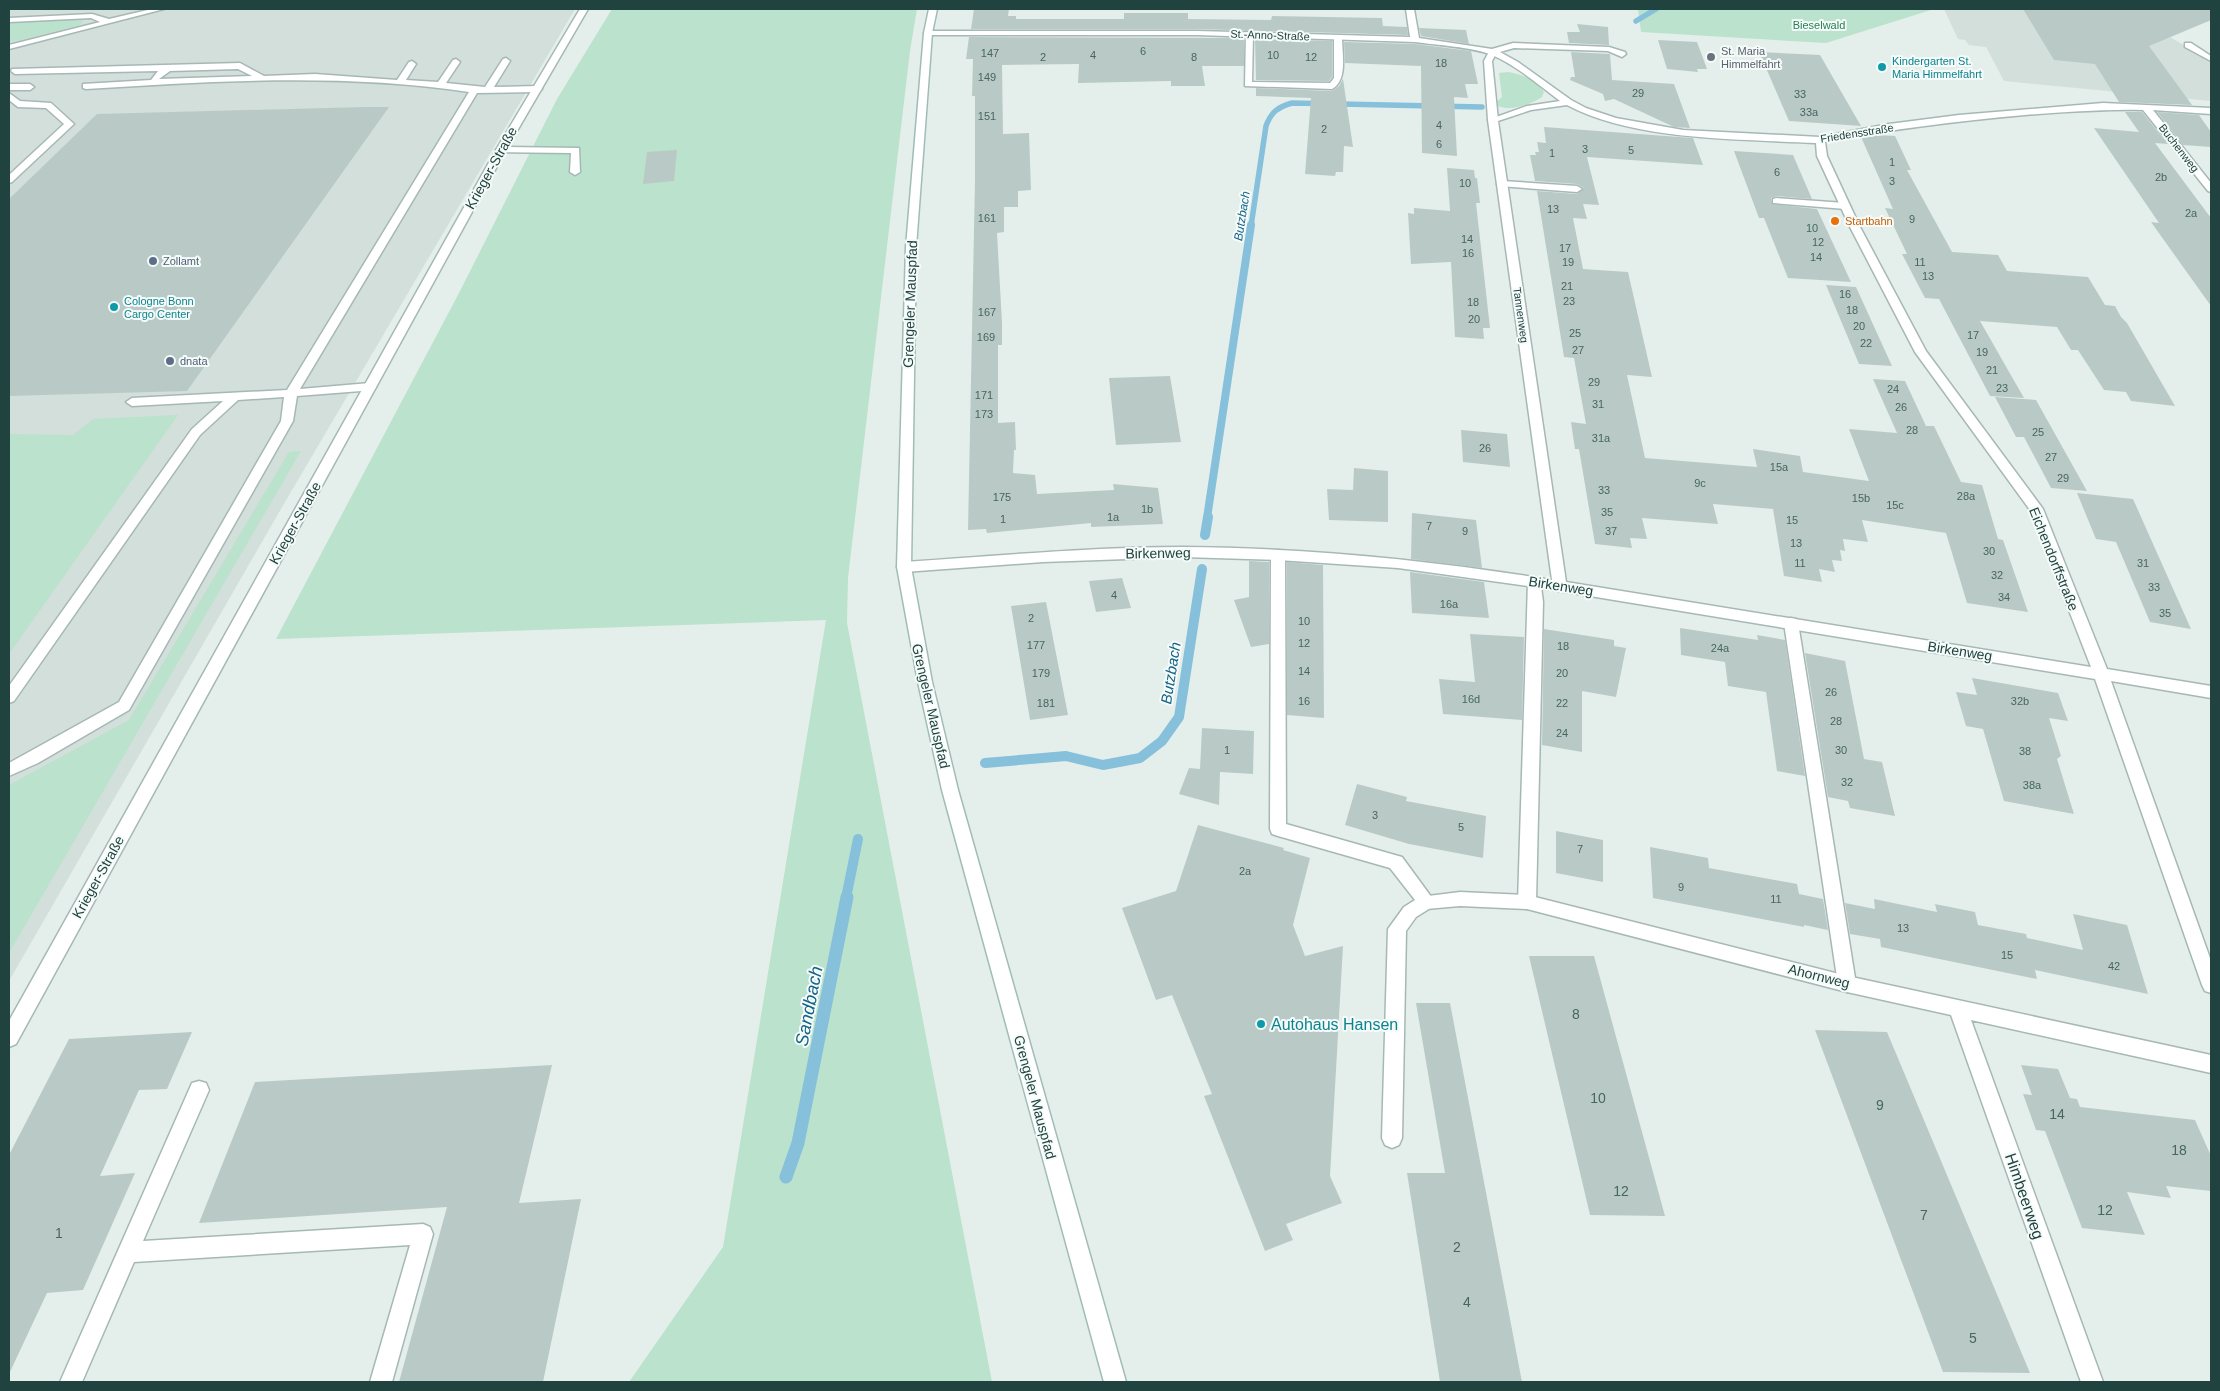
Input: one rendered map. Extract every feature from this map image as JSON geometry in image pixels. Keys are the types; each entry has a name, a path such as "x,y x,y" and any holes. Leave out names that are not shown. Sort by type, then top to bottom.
{"street":[{"path":"21,9 17,15 19,18 29,19"},
{"path":"9,46 160,9"},
{"name":"Krieger-Straße","path":"9,1038 501,150 584,9"},
{"name":"Grengeler Mauspfad","path":"933,9 928,34 912,247 904,567 925,682 950,790 1114,1382"},
{"path":"1410,9 1415,40"},
{"path":"9,20 92,16 108,22"},
{"name":"St.-Anno-Straße","path":"928,34 1250,34 1415,40 1493,52 1513,45 1610,49 1622,54"},
{"path":"1250,34 1248,84 1332,86 1338,78 1338,38"},
{"path":"2188,45 2211,60"},
{"name":"Friedensstraße","path":"1493,52 1528,72 1568,102 1583,110 1644,127 1683,133 1820,140 1889,127 1959,118 2103,106 2211,111"},
{"name":"Tannenweg","path":"1493,52 1488,61 1493,120 1560,586"},
{"path":"488,90 506,61"},
{"path":"441,85 456,62"},
{"path":"400,82 412,64"},
{"path":"12,69 240,66 263,79"},
{"path":"157,82 155,78 162,71 169,68"},
{"path":"10,84 19,75 12,69"},
{"path":"90,82 157,82 315,76 441,85 474,90 538,88"},
{"path":"10,84 34,84"},
{"path":"9,770 32,759 124,706 287,421 291,393 474,90"},
{"path":"9,96 18,104 48,105 69,124 9,180"},
{"path":"1493,120 1530,108 1568,102"},
{"name":"Buchenweg","path":"2146,107 2211,188"},
{"name":"Eichendorffstraße","path":"1820,140 1822,156 1845,206 1921,352 2036,509 2101,674 2211,985"},
{"path":"501,150 576,150 574,172"},
{"path":"1502,184 1577,189"},
{"path":"1776,201 1845,206"},
{"path":"132,402 370,387"},
{"path":"9,697 196,432 234,397"},
{"name":"Birkenweg","path":"904,567 1062,556 1216,552 1278,554 1398,563 1535,582 2211,692"},
{"path":"1278,554 1278,829 1396,862 1426,902 1410,912 1397,929 1392,1138"},
{"path":"1527,902 1535,582"},
{"path":"1791,623 1847,984"},
{"name":"Ahornweg","path":"1426,902 1460,899 1527,902 1847,984 2211,1064"},
{"name":"Himbeerweg","path":"1958,1009 2092,1382"},
{"path":"71,1382 199,1090"},
{"path":"128,1252 423,1234 382,1382"}],"shaded area":[{"path":"9,9 575,9 285,502 9,981"},
{"path":"1944,9 2211,9 2211,20 2170,37 2211,61 2211,101 2004,81 1986,47 1969,45 1965,40 1958,39"}],"green space":[{"path":"612,9 917,9 910,51 848,578 847,623 992,1382 629,1382 723,1247 826,620 276,639 459,293 557,99"},
{"name":"Bieselwald","path":"1638,9 1934,9 1826,43 1641,32"},
{"path":"80,19 83,21 80,25 9,41 9,22"},
{"path":"1499,73 1518,74 1533,81 1544,92 1542,97 1532,103 1512,108 1499,107 1494,104 1502,97"},
{"path":"178,415 9,654 9,434 73,435 93,419"},
{"path":"301,451 9,953 9,785 129,720 289,452"}],"building":[{"path":"974,9 1009,9 1008,16 1016,16 1016,19 1124,19 1124,13 1188,13 1188,19 1271,20 1272,16 1382,18 1383,26 1407,27 1408,35 1197,29 971,29"},
{"path":"2023,9 2211,9 2211,20 2149,46 2192,105 2119,102 2095,64 2054,60"},
{"path":"1577,24 1608,27 1609,45 1569,43 1567,32 1580,32"},
{"path":"1419,28 1466,30 1469,44 1421,36"},
{"path":"969,37 1244,38 1244,66 1202,66 1205,86 1171,86 1171,81 1078,83 1079,64 1002,65 1003,134 1029,133 1031,190 1018,191 1018,207 1004,207 1004,232 997,233 1002,323 1002,345 998,345 998,423 1015,422 1016,450 1014,450 1013,473 1035,475 1037,494 1114,490 1113,484 1158,488 1163,524 1091,527 1091,523 987,533 986,529 968,530 975,180 975,96 972,96 973,59 966,59"},
{"path":"1255,39 1332,41 1332,77 1329,81 1256,80"},
{"path":"1658,40 1697,42 1707,69 1697,69 1698,72 1667,69"},
{"path":"1344,42 1415,44 1471,51 1478,84 1465,84 1468,98 1454,97 1457,156 1422,153 1421,66 1345,63"},
{"path":"1571,52 1610,54 1612,80 1674,84 1690,128 1674,127 1614,99 1605,101 1603,94 1570,80 1571,77 1575,77"},
{"path":"1759,52 1820,55 1861,126 1789,121"},
{"path":"1343,79 1353,147 1344,146 1343,172 1336,172 1335,176 1305,174 1311,98 1256,96 1256,88 1332,91 1339,86"},
{"name":"Cologne Bonn Cargo Center","path":"389,107 187,391 9,396 9,199 97,114"},
{"path":"2125,112 2142,112 2168,144 2155,143 2211,218 2211,306 2151,222 2159,223 2094,128 2139,132"},
{"path":"2157,112 2199,115 2211,132 2211,147 2183,145"},
{"path":"1544,127 1693,138 1703,165 1587,157 1599,205 1583,204 1587,219 1573,218 1583,269 1628,272 1652,377 1627,375 1645,458 1757,467 1753,449 1800,456 1803,472 1869,481 1849,429 1897,433 1873,379 1905,381 1926,426 1934,426 1961,482 1982,485 1998,539 2003,540 2028,612 1967,603 1946,533 1862,520 1868,542 1843,539 1845,551 1840,550 1842,561 1832,560 1835,572 1819,569 1822,582 1784,576 1773,509 1713,504 1718,524 1642,518 1647,539 1630,538 1632,548 1595,544 1579,449 1575,449 1571,422 1586,424 1574,358 1564,357 1537,191 1577,194 1584,188 1577,184 1535,181 1530,155 1536,155 1535,152 1539,152 1537,142 1546,143"},
{"path":"1875,135 1895,136 1911,170 1907,170 1952,252 1998,255 2007,271 2088,277 2105,305 2115,306 2127,323 2175,406 2131,401 2126,392 2104,390 2078,350 2071,350 2057,327 1980,321 2024,398 1990,396 1939,299 1925,298 1902,254 1907,254 1885,208 1893,209 1861,137"},
{"path":"677,150 674,181 643,184 647,152"},
{"path":"1734,151 1793,155 1812,199 1776,196 1771,198 1772,204 1817,209 1851,282 1788,278 1764,218 1759,218"},
{"path":"1447,168 1474,170 1475,178 1477,178 1480,203 1476,203 1490,328 1483,328 1484,339 1455,337 1451,262 1411,264 1408,213 1414,214 1414,208 1450,211"},
{"path":"1826,285 1856,287 1892,366 1859,364"},
{"path":"1170,376 1181,442 1116,445 1109,378"},
{"path":"1995,397 2036,400 2087,491 2051,488 2024,437 2016,437"},
{"path":"1461,430 1507,434 1510,467 1463,462"},
{"path":"1354,468 1388,471 1388,522 1329,520 1327,489 1353,490"},
{"path":"2077,493 2133,499 2191,629 2150,622 2116,542 2096,539"},
{"path":"1412,513 1476,520 1482,568 1411,559"},
{"path":"1249,561 1269,562 1269,644 1251,647 1234,600 1249,597"},
{"path":"1287,562 1323,565 1324,718 1287,715"},
{"path":"1410,572 1484,582 1489,618 1412,613"},
{"path":"1122,578 1131,608 1096,612 1089,581"},
{"path":"1046,602 1068,715 1030,720 1011,606"},
{"path":"1680,628 1758,640 1757,635 1785,640 1805,776 1777,771 1766,692 1728,686 1725,662 1681,655"},
{"path":"1544,629 1614,640 1614,646 1626,648 1616,697 1582,691 1582,752 1542,745"},
{"path":"1470,634 1524,637 1522,720 1443,714 1439,679 1475,682"},
{"path":"1805,653 1845,661 1864,759 1882,762 1895,816 1850,808 1848,801 1828,797"},
{"path":"1972,678 2058,693 2068,721 2049,718 2061,756 2057,759 2074,814 2004,801 1983,729 1966,726 1956,692 1977,695"},
{"path":"1202,728 1254,731 1253,774 1220,772 1219,805 1179,794 1189,768 1200,769"},
{"path":"1357,784 1407,797 1406,801 1486,816 1483,858 1409,844 1345,825"},
{"path":"1198,825 1284,848 1283,850 1310,858 1293,925 1305,956 1343,946 1330,1176 1342,1203 1286,1224 1293,1240 1265,1251 1204,1096 1212,1094 1172,995 1156,1000 1122,908 1176,891"},
{"path":"1556,831 1603,840 1603,882 1556,873"},
{"path":"1650,847 1708,858 1709,868 1797,884 1799,894 1823,899 1828,930 1653,898"},
{"path":"1874,899 1937,912 1935,904 1975,912 1978,925 2026,934 2027,938 2083,950 2073,914 2127,925 2148,994 2035,970 2037,979 1881,947 1880,939 1850,934 1845,903 1875,909"},
{"path":"1529,956 1594,956 1665,1216 1590,1215"},
{"path":"1416,1003 1450,1003 1522,1382 1440,1382 1407,1173 1445,1173"},
{"path":"1815,1030 1887,1032 2030,1373 1943,1372"},
{"path":"192,1032 167,1089 139,1090 100,1176 135,1173 83,1290 47,1293 9,1374 9,1155 69,1039"},
{"path":"552,1065 519,1203 581,1199 543,1382 399,1382 447,1207 199,1223 255,1082"},
{"path":"2021,1065 2058,1069 2070,1098 2077,1099 2080,1107 2195,1120 2211,1156 2211,1191 2166,1186 2171,1198 2127,1192 2145,1235 2082,1228 2045,1131 2036,1130 2023,1094 2032,1095"}],"waterway":[{"name":"Butzbach","path":"1636,21 1656,9"},
{"name":"Butzbach","path":"1251,226 1266,126 1270,117 1283,106 1292,103 1482,107"},
{"name":"Butzbach","path":"1207,518 1251,225"},
{"name":"Butzbach","path":"1205,535 1208,517"},
{"name":"Butzbach","path":"985,763 1066,756 1103,765 1140,758 1162,741 1179,717 1202,569"},
{"name":"Sandbach","path":"846,898 858,839"},
{"name":"Sandbach","path":"786,1177 798,1143 847,897"}],"place":[{"name":"St. Maria Himmelfahrt","path":"1711,57"},
{"name":"Kindergarten St. Maria Himmelfahrt","path":"1882,67"},
{"name":"Startbahn","path":"1835,221"},
{"name":"Zollamt","path":"153,261"},
{"name":"Cologne Bonn Cargo Center","path":"114,307"},
{"name":"dnata","path":"170,361"},
{"name":"Autohaus Hansen","path":"1261,1024"}]}
